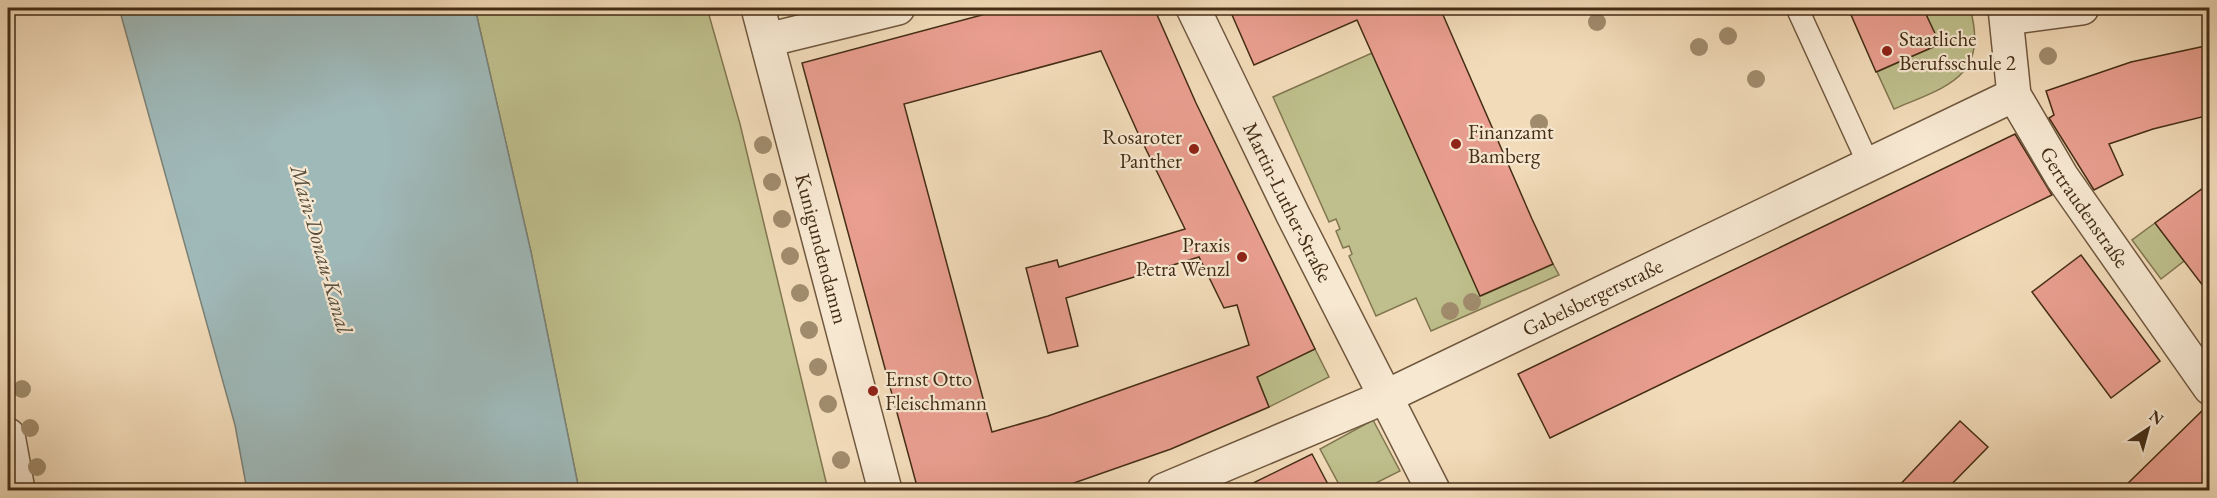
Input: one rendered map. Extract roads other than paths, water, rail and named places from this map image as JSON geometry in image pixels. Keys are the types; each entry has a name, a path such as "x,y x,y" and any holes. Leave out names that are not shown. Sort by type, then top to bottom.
{"street":[{"name":"Kunigundendamm","path":"758,8 885,490"},
{"path":"767,40 898,8"},
{"name":"Martin-Luther-Straße","path":"1193,8 1264,157 1433,490"},
{"path":"2006,13 2082,8"},
{"name":"Gertraudenstraße","path":"2006,13 2014,95 2062,177 2210,388"},
{"name":"Gabelsbergerstraße","path":"1164,490 1385,397 2014,95"},
{"path":"8,435 18,490"}],"lane":[{"path":"1797,8 1869,165"}],"water":[{"name":"Main-Donau-Kanal","path":"119,8 475,8 531,252 579,490 247,490 235,425"}],"place":[{"name":"Staatliche Berufsschule 2","path":"1887,51"},
{"name":"Finanzamt Bamberg","path":"1456,144"},
{"name":"Rosaroter Panther","path":"1194,149"},
{"name":"Praxis Petra Wenzl","path":"1242,257"},
{"name":"Ernst Otto Fleischmann","path":"873,391"}]}
